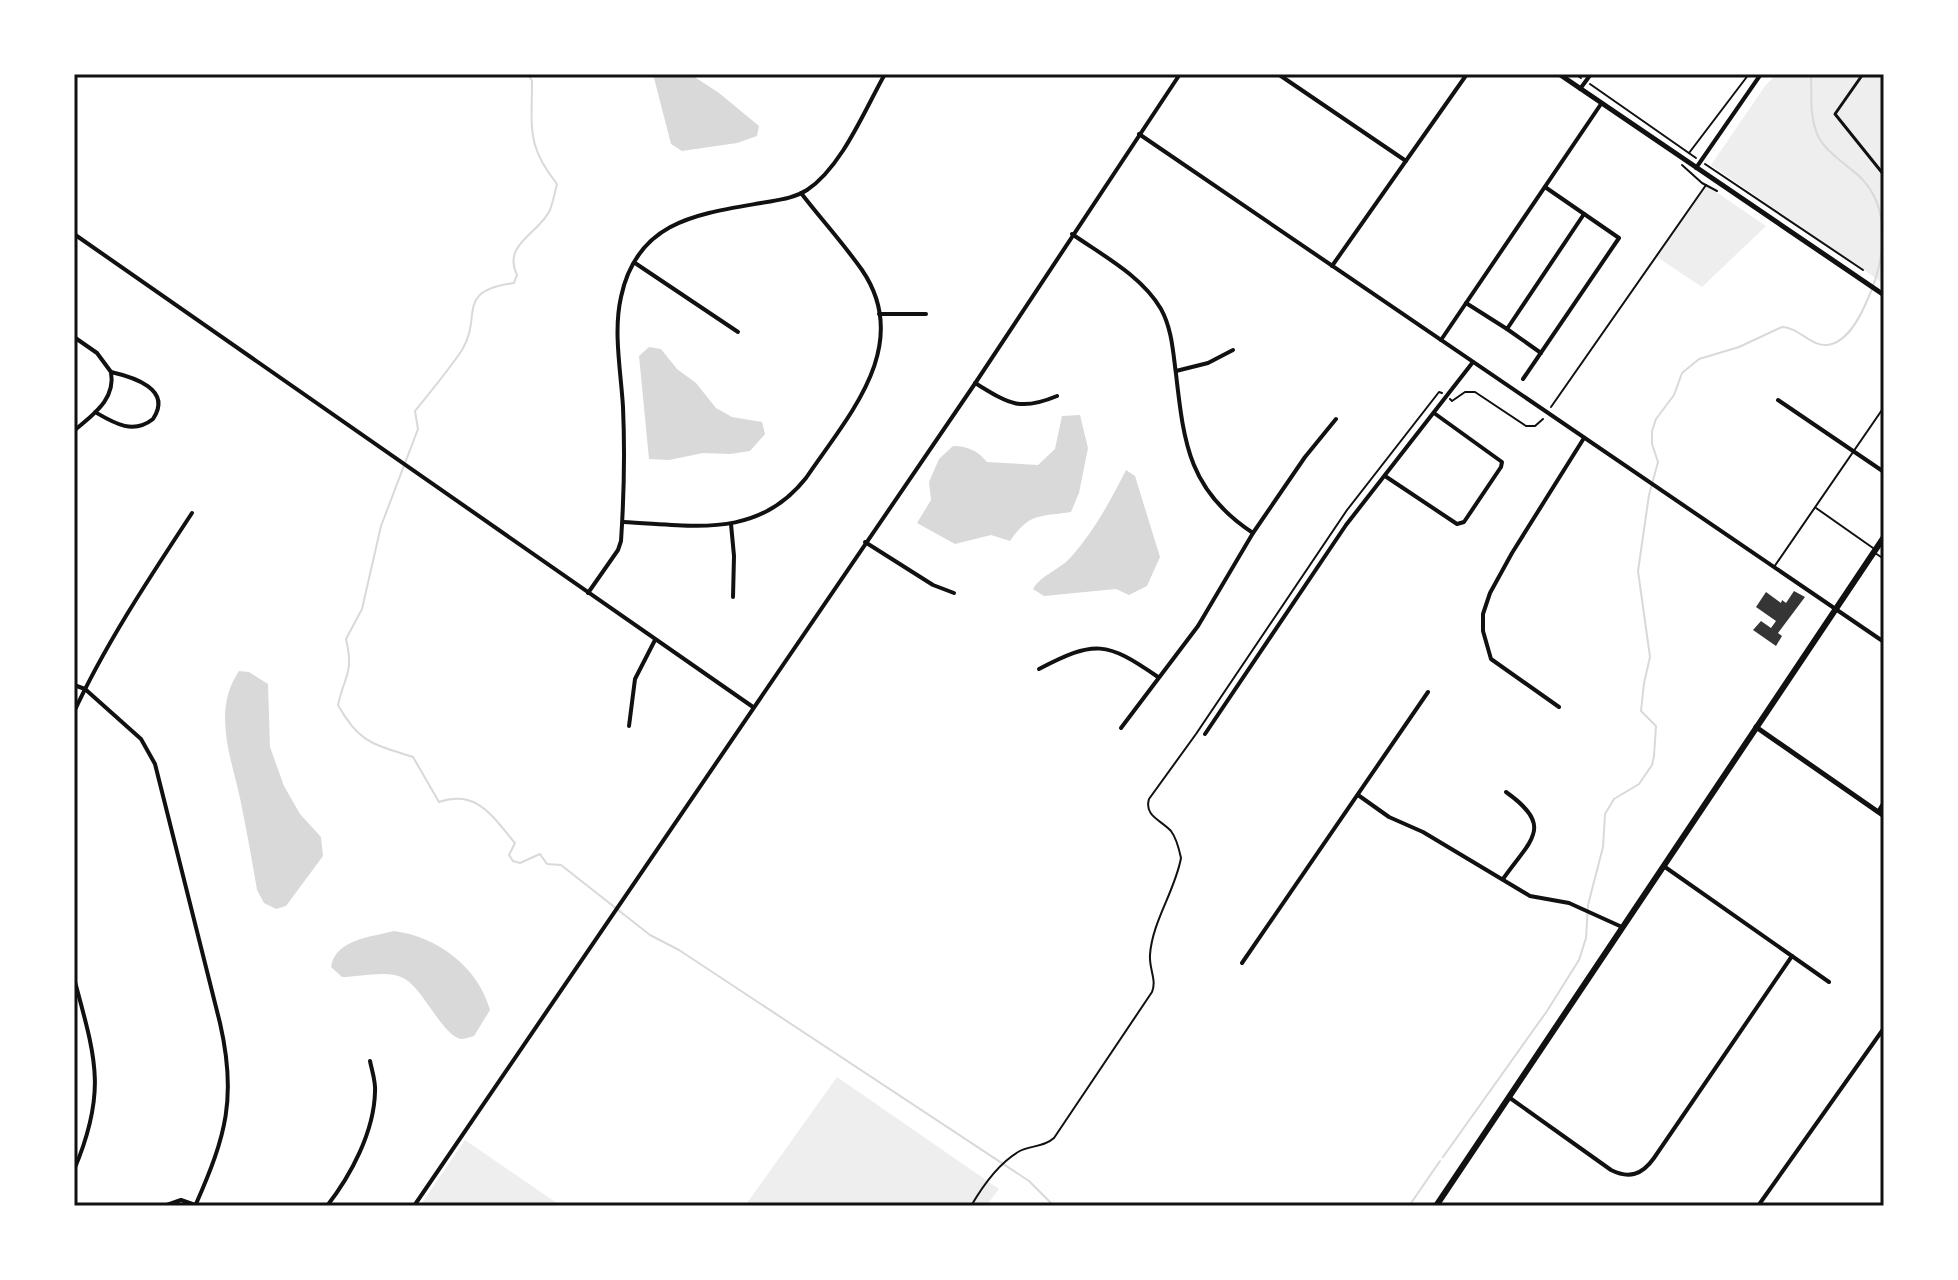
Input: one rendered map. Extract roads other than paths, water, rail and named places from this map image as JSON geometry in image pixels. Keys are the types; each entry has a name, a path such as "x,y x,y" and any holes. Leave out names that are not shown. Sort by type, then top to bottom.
{"main road":[{"path":"1436,1206 1884,537"}],"street":[{"path":"588,593 618,550 623,522 626,456 619,310 625,282 635,263 664,231 690,217 801,193 816,183 861,119 885,74"},
{"path":"414,1206 975,383 1180,74"},
{"path":"1278,74 1406,161"},
{"path":"1332,266 1467,74"},
{"path":"1559,74 1882,294"},
{"path":"1580,89 1591,74"},
{"path":"1696,168 1761,74"},
{"path":"1863,74 1835,114 1884,175"},
{"path":"1441,340 1602,103"},
{"path":"1139,134 1884,642"},
{"path":"1523,379 1619,238 1545,187"},
{"path":"623,522 731,524 770,511 796,491 806,478 872,378 880,350 879,314 863,271 801,193"},
{"path":"1507,329 1584,214"},
{"path":"74,234 753,707"},
{"path":"1072,234 1132,277 1154,299 1170,333 1183,434 1196,471 1219,504 1253,533"},
{"path":"635,263 738,332"},
{"path":"1466,303 1541,353"},
{"path":"879,314 926,314"},
{"path":"74,337 97,353 111,372 137,379 152,389 158,402 156,414 146,424 129,428 95,412"},
{"path":"1176,371 1208,363 1233,350"},
{"path":"1205,734 1346,525 1473,362"},
{"path":"74,431 109,394 111,372"},
{"path":"975,383 1015,405 1035,405 1057,396"},
{"path":"1778,400 1884,472"},
{"path":"1385,476 1457,524 1464,522 1502,461 1434,413"},
{"path":"1121,728 1198,626 1253,533 1305,457 1336,419"},
{"path":"1559,707 1491,659 1483,631 1483,614 1490,593 1512,553 1584,438"},
{"path":"74,712 161,560 192,513"},
{"path":"731,524 733,597"},
{"path":"865,542 933,585 954,593"},
{"path":"629,726 635,679 655,640"},
{"path":"1039,669 1073,652 1098,647 1121,652 1158,677"},
{"path":"74,685 85,689 141,739 155,764 228,1056 223,1139 197,1205 181,1200 164,1206"},
{"path":"1242,963 1428,692"},
{"path":"1755,727 1884,816"},
{"path":"1503,879 1530,840 1535,825 1530,812 1506,792"},
{"path":"1358,795 1389,817 1423,832 1530,896 1582,908 1622,927"},
{"path":"1878,812 1884,802"},
{"path":"1663,865 1829,982"},
{"path":"1510,1098 1611,1170 1628,1176 1638,1174 1654,1158 1792,956"},
{"path":"74,978 96,1070 91,1124 74,1170"},
{"path":"1758,1206 1884,1028"},
{"path":"327,1206 355,1161 373,1112 376,1089 370,1061"}],"lane":[{"path":"1774,567 1884,407"},
{"path":"1815,507 1884,559"}],"waterway":[{"path":"528,74 532,81 535,147 557,184 552,204 545,218 514,255 517,275 514,283 495,287 477,299 462,350 415,411 418,429 381,526 362,609 346,639 349,667 338,705 360,735 387,749 413,757 439,802 464,799 474,802 491,815 515,843 509,855 513,861 520,863 540,854 547,864 561,865 650,935 679,950 1029,1181 1054,1206"},
{"path":"1443,1157 1547,1011 1579,960 1586,938 1588,905 1603,847 1605,814 1614,799 1639,784 1652,765 1656,726 1641,711 1650,657 1638,571 1649,495 1658,462 1652,444 1656,419 1674,395 1682,373 1699,359 1739,347 1782,327 1795,330 1818,344 1832,344 1853,327 1872,288 1881,255 1882,221 1878,205 1860,177 1830,152 1817,134 1812,111 1811,74"},
{"path":"1409,1206 1440,1161"}]}
